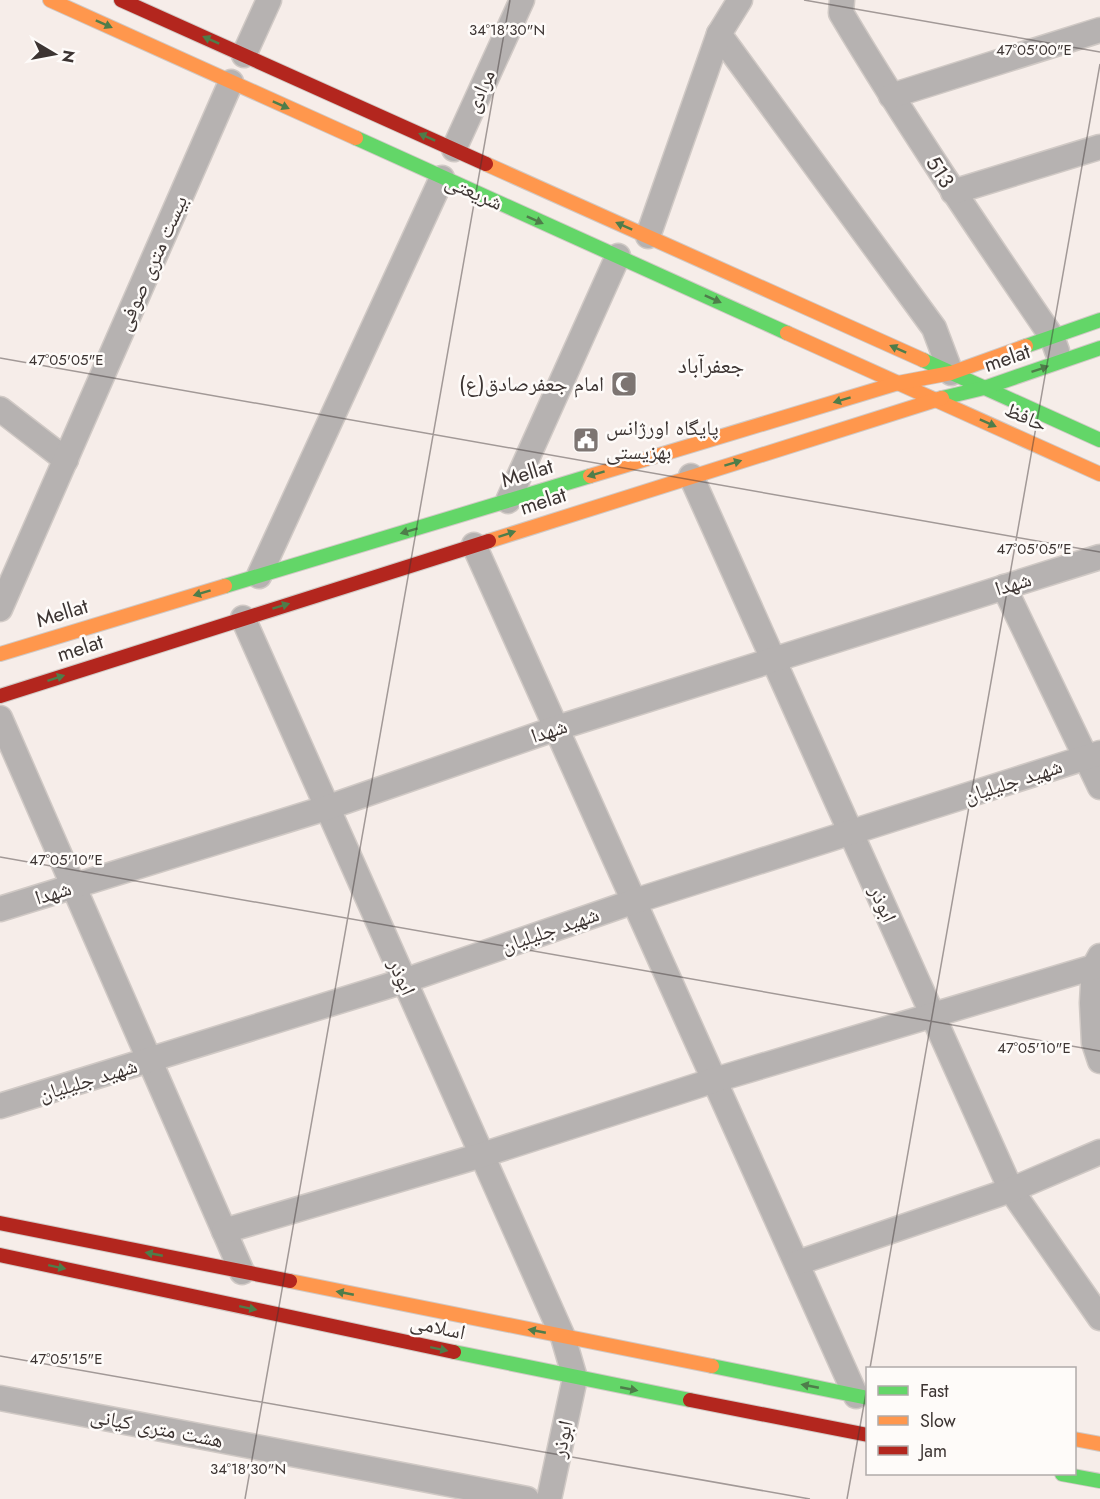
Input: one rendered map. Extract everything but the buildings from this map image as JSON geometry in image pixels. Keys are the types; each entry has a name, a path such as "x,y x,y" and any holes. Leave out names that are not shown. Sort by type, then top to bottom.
{"street":[{"name":"شریعتی","path":"50,0 454,149 951,373"},
{"name":"شریعتی","path":"121,0 238,69 442,178 898,383"},
{"path":"238,69 269,0"},
{"name":"مرادی","path":"454,149 522,0"},
{"path":"648,236 719,34 740,0"},
{"name":"513","path":"842,0 841,13 891,96 952,192 1052,337 1061,362"},
{"path":"891,96 1100,30"},
{"path":"719,34 934,328 951,373"},
{"name":"بیست متری صوفی","path":"0,609 238,69"},
{"path":"952,192 1100,147"},
{"path":"250,599 442,178"},
{"path":"508,501 618,256"},
{"name":"Mellat","path":"0,654 250,599 508,501 898,383 951,373 1100,320"},
{"name":"melat","path":"0,696 250,599 474,545 935,399 984,388 1100,348"},
{"name":"حافظ","path":"951,373 1100,440"},
{"name":"حافظ","path":"898,383 1100,474"},
{"path":"0,409 66,460"},
{"name":"ابوذر","path":"692,476 1011,1190 1100,1318"},
{"path":"474,545 797,1263 862,1397"},
{"name":"شهدا","path":"0,909 326,808 557,728 1100,557"},
{"path":"1004,587 1093,755 1100,787"},
{"name":"ابوذر","path":"250,599 326,808 563,1337 575,1378 549,1499"},
{"path":"0,718 242,1272"},
{"name":"شهید جلیلیان","path":"0,1106 404,981 635,901 1093,755"},
{"path":"224,1231 482,1155 715,1080 932,1015 1097,961 1092,1003 1094,1043 1100,1061"},
{"path":"797,1263 1011,1190 1100,1152"},
{"name":"اسلامی","path":"0,1223 862,1397"},
{"name":"اسلامی","path":"0,1255 575,1378 866,1435"},
{"name":"هشت متری کیانی","path":"0,1398 527,1499"},
{"path":"1076,1439 1100,1444"},
{"path":"1072,1475 1100,1481"}],"traffic: fast":[{"path":"356,138 787,333"},
{"path":"1026,346 1100,320"},
{"path":"942,398 984,388 1100,348"},
{"path":"923,360 1100,440"},
{"path":"225,586 590,476"},
{"path":"454,1352 690,1400"},
{"path":"712,1366 866,1398"},
{"path":"1067,1475 1100,1481"}],"traffic: slow":[{"path":"50,0 356,138"},
{"path":"486,164 923,360"},
{"path":"787,333 1100,474"},
{"path":"590,476 898,383 951,373 1026,346"},
{"path":"489,541 942,398"},
{"path":"0,654 225,586"},
{"path":"290,1281 712,1366"},
{"path":"1076,1439 1100,1444"}],"traffic: jam":[{"path":"121,0 486,164"},
{"path":"0,696 489,541"},
{"path":"0,1223 290,1281"},
{"path":"0,1255 454,1352"},
{"path":"690,1400 866,1435"}],"place":[{"name":"امام جعفرصادق(ع)","path":"624,384"},
{"name":"پایگاه اورژانس بهزیستی","path":"586,440"}],"district":[{"name":"جعفرآباد","path":"711,365"}]}
